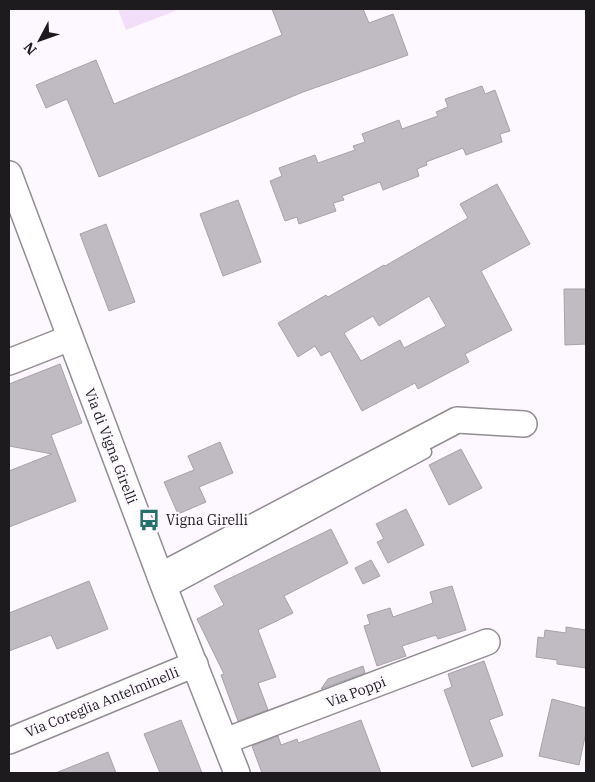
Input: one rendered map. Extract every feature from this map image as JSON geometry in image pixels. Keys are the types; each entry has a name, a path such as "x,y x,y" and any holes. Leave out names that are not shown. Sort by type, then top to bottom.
{"street":[{"name":"Via di Vigna Girelli","path":"9,174 163,584 237,773"},
{"path":"9,362 70,338"},
{"path":"163,584 457,420 524,424"},
{"name":"Via Poppi","path":"225,742 487,642"},
{"name":"Via Coreglia Antelminelli","path":"9,741 195,664"}],"lane":[{"path":"163,584 424,452"}],"shaded area":[{"path":"118,9 180,9 126,30"}],"building":[{"path":"272,9 363,9 369,23 393,14 408,55 303,92 99,177 67,99 46,108 36,85 96,60 114,104 282,35"},
{"path":"482,86 485,94 495,90 510,131 500,134 502,142 466,155 463,148 426,162 427,165 417,169 419,176 383,190 380,182 342,196 344,200 333,203 336,211 299,224 297,217 285,221 270,181 282,176 279,168 315,155 318,163 355,150 353,146 365,142 362,134 399,120 402,129 438,116 436,112 448,107 445,99"},
{"path":"497,184 530,244 481,271 512,330 465,354 469,362 418,389 415,383 362,411 330,351 321,356 315,346 298,357 278,323 326,295 328,297 385,266 468,218 460,204","holes":["429,296 446,326 404,348 400,340 361,361 344,333 373,316 379,326"]},
{"path":"238,200 261,262 223,276 200,214"},
{"path":"106,224 135,302 109,311 80,234"},
{"path":"564,289 586,289 586,344 565,345"},
{"path":"60,364 82,423 51,435 76,501 9,527 9,471 52,454 9,446 9,384"},
{"path":"220,442 233,473 199,487 206,502 178,514 164,482 194,470 188,456"},
{"path":"461,449 482,488 449,505 429,465"},
{"path":"406,509 424,545 388,563 377,542 384,539 376,524"},
{"path":"331,529 348,563 284,596 293,613 258,630 276,677 258,683 268,710 238,721 221,675 224,674 197,619 224,605 214,586"},
{"path":"371,560 380,576 363,584 355,568"},
{"path":"89,581 108,629 57,649 51,635 9,651 9,613"},
{"path":"452,586 466,630 438,639 436,635 402,646 406,656 377,666 364,626 370,624 367,615 390,608 393,617 433,603 430,592"},
{"path":"566,627 586,630 586,668 557,664 557,660 536,657 538,637 544,638 545,630 566,633"},
{"path":"484,661 503,715 489,720 503,756 472,767 444,690 452,687 448,674"},
{"path":"363,666 365,673 321,689 328,679"},
{"path":"552,699 586,708 586,732 579,765 539,756"},
{"path":"181,720 202,773 160,773 144,734"},
{"path":"361,720 381,773 262,773 252,746 278,736 281,745 297,739 298,743"},
{"path":"108,752 116,773 58,773 58,772"}],"place":[{"name":"Vigna Girelli","path":"149,520"}]}
